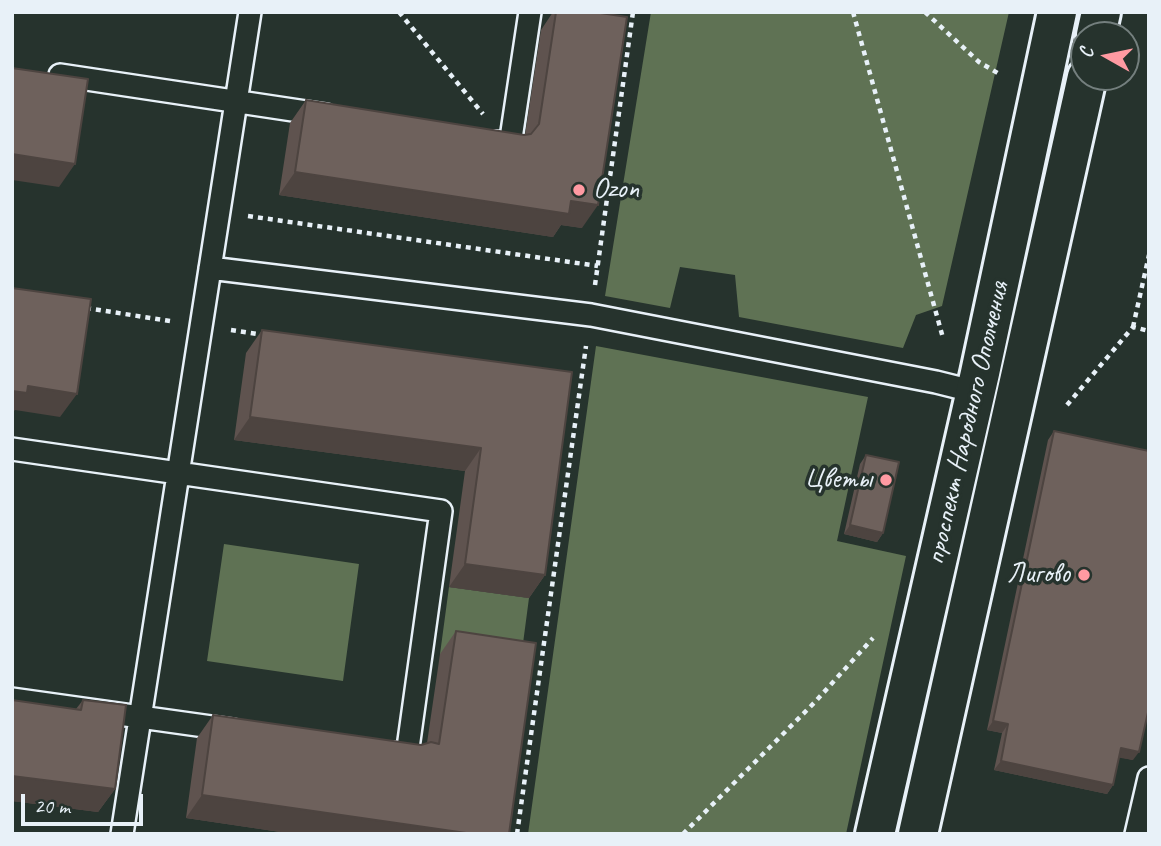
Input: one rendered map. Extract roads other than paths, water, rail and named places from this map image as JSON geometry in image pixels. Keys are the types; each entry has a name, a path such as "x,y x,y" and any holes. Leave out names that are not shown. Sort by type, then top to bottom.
{"main road":[{"name":"проспект Народного Ополчения","path":"874,834 976,392 1057,12"},
{"name":"проспект Народного Ополчения","path":"925,833 1084,91"}],"lane":[{"path":"122,834 250,12"},
{"path":"482,140 510,145 530,12"},
{"path":"43,73 346,118"},
{"path":"210,268 591,315 908,376 976,392"},
{"path":"12,449 442,511 407,755 367,749"},
{"path":"12,699 247,732"},
{"path":"1136,834 1149,778"}],"place":[{"name":"Ozon","path":"579,190"},
{"name":"Цветы","path":"886,480"},
{"name":"Лигово","path":"1084,575"}]}
